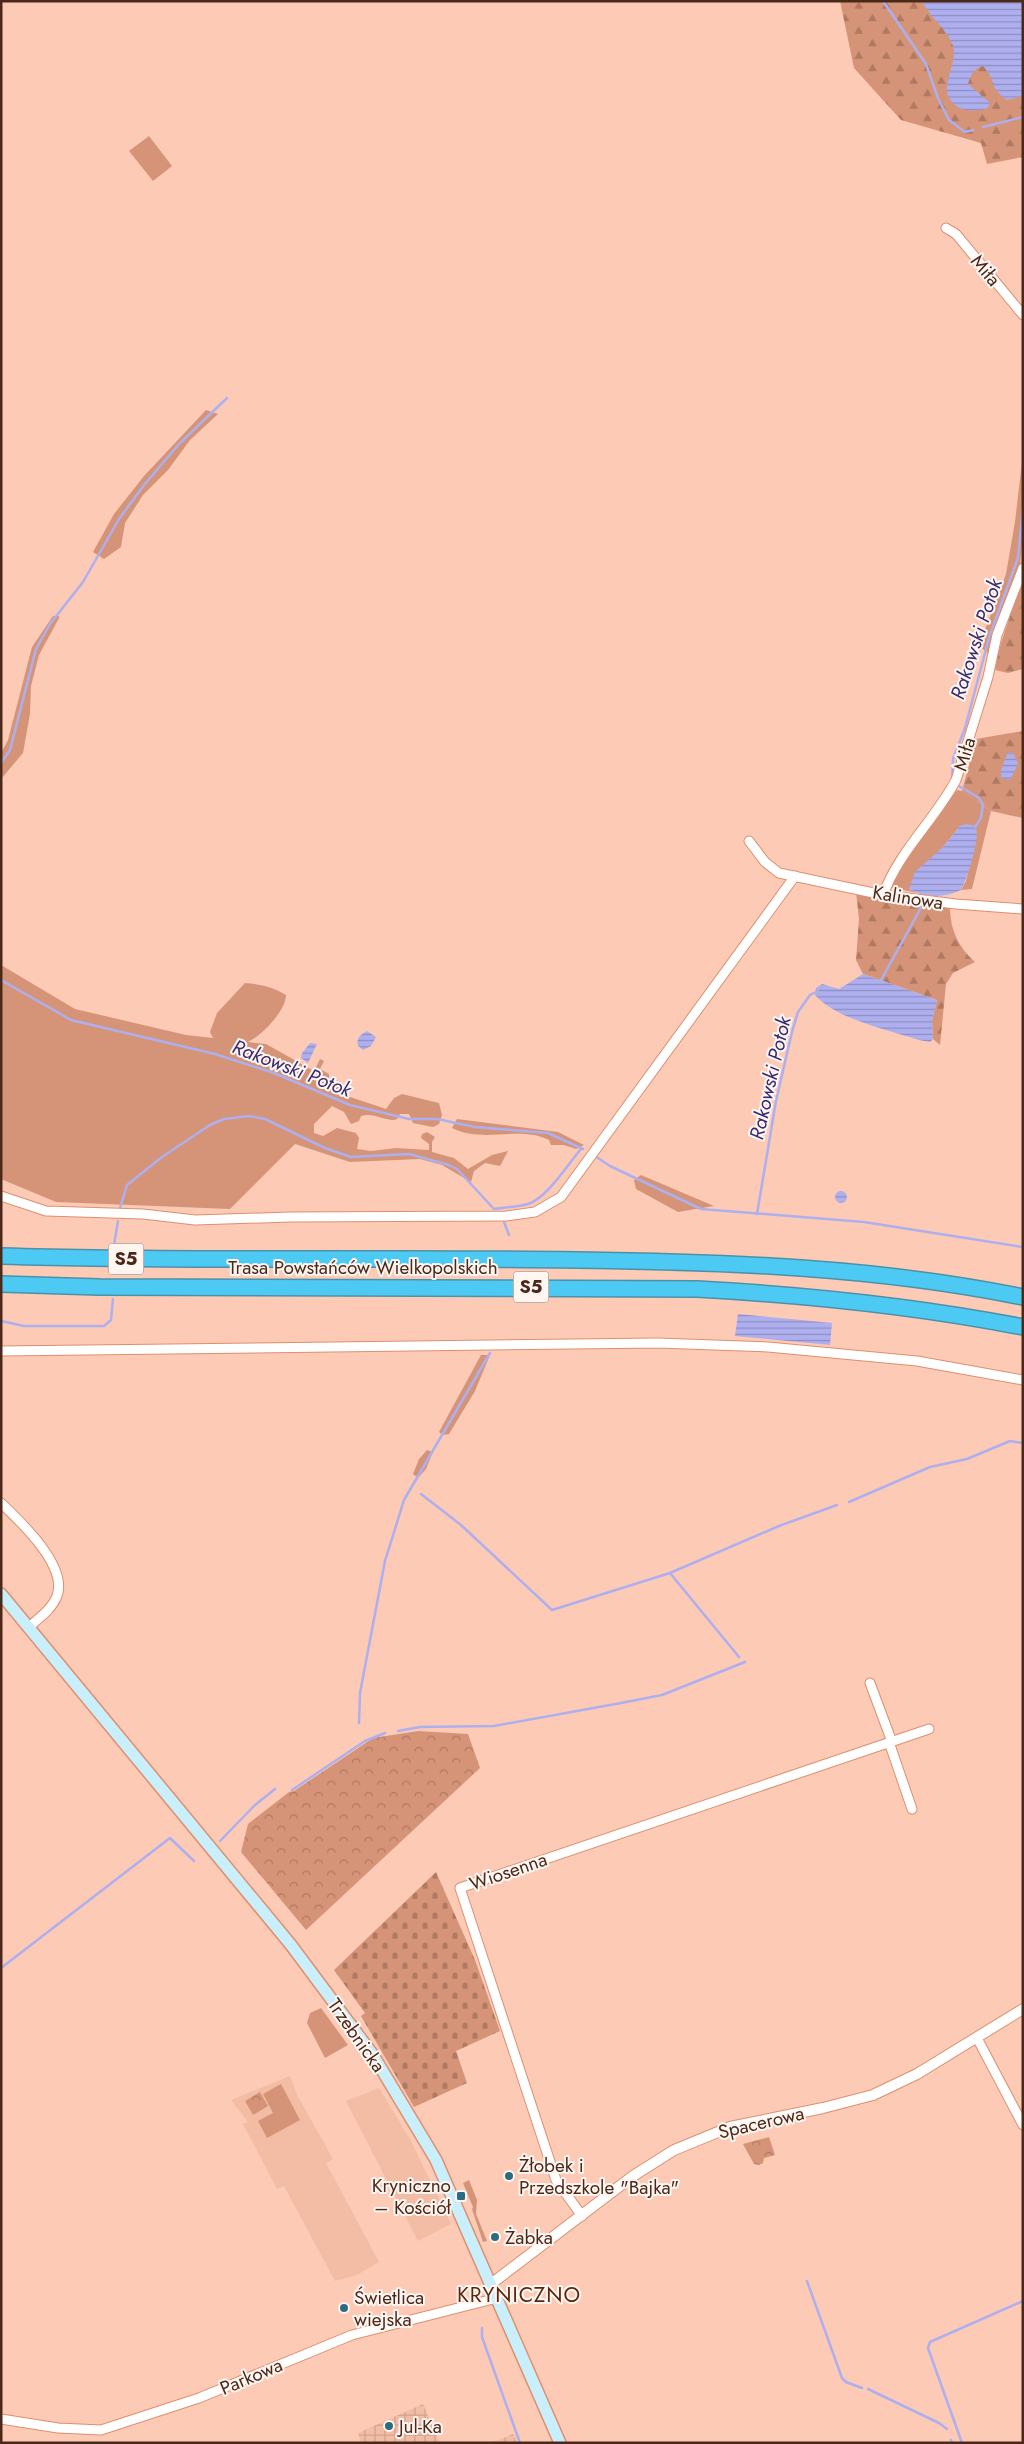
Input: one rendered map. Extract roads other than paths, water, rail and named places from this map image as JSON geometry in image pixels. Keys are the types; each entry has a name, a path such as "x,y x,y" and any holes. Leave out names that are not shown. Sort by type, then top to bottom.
{"highway":[{"name":"Trasa Powstańców Wielkopolskich","path":"1,1256 101,1259 501,1259 699,1262 798,1267 895,1276 1023,1297"},
{"name":"Trasa Powstańców Wielkopolskich","path":"1,1284 99,1288 697,1289 796,1294 890,1305 1023,1327"}],"main road":[{"name":"Trzebnicka","path":"1,1594 291,1945 366,2044 436,2160 560,2443"}],"street":[{"name":"Miła","path":"946,228 956,234 1023,315"},
{"name":"Miła","path":"883,895 890,874 906,848 949,794 956,780 988,677 997,635 1023,568"},
{"name":"Kalinowa","path":"749,841 772,869 795,876 883,895 956,904 1023,908"},
{"path":"1,1196 46,1211 143,1214 194,1220 290,1216 506,1216 535,1212 561,1197 795,876"},
{"path":"1,1351 658,1342 768,1348 917,1361 1023,1380"},
{"path":"1,1503 37,1541 58,1574 59,1589 53,1604 29,1627"},
{"path":"870,1683 912,1809"},
{"name":"Wiosenna","path":"582,2216 556,2180 460,1888 929,1729"},
{"name":"Spacerowa","path":"491,2284 652,2162 711,2134 743,2123 822,2108 874,2095 917,2074 1023,2009"},
{"path":"977,2038 1023,2125"},
{"name":"Parkowa","path":"1,2419 58,2428 101,2430 199,2398 345,2337 497,2298"}],"water":[{"path":"922,1 1023,1 1023,96 1007,100 1001,96 983,66 973,73 968,84 990,103 988,108 965,110 951,101 947,86 953,62 953,46 947,34 929,13"},
{"path":"1008,752 1014,754 1018,764 1010,780 1001,778 1001,770"},
{"path":"966,824 976,826 977,832 975,849 961,890 942,896 935,896 909,889 915,872 943,847 960,826"},
{"path":"863,974 937,1000 932,1021 933,1039 930,1042 919,1040 863,1023 836,1011 815,995 816,988 822,984 839,989"},
{"path":"367,1031 376,1037 371,1046 363,1050 358,1046 358,1039"},
{"path":"310,1043 317,1044 308,1063 301,1058 302,1053"},
{"path":"839,1191 843,1191 847,1197 843,1203 839,1203 835,1199 835,1195"},
{"path":"738,1314 832,1323 830,1345 735,1336"}],"waterway":[{"name":"Rakowski Potok","path":"883,1 926,64 938,98 949,120 965,132 973,130"},
{"name":"Rakowski Potok","path":"983,127 1023,117"},
{"path":"1,763 10,750 36,649 50,624 83,582 119,519 144,485 179,444 227,398"},
{"name":"Rakowski Potok","path":"1023,466 1023,476"},
{"name":"Rakowski Potok","path":"952,780 953,759 965,728 989,638 1018,558 1023,507"},
{"name":"Rakowski Potok","path":"959,786 979,798 983,805 981,818 975,827"},
{"name":"Rakowski Potok","path":"880,982 922,906"},
{"name":"Rakowski Potok","path":"1,980 71,1020 215,1054 274,1073 350,1105 409,1119 437,1119 475,1127 548,1133 583,1149"},
{"name":"Rakowski Potok","path":"757,1214 776,1101 792,1032 798,1012 810,995 818,991"},
{"path":"120,1208 127,1185 162,1157 210,1125 224,1119 249,1116 265,1119 325,1148 351,1157 409,1154 449,1165 457,1169 494,1209 528,1204 543,1195 581,1149"},
{"name":"Rakowski Potok","path":"595,1156 610,1166 701,1209 864,1222 1023,1247"},
{"path":"114,1245 118,1221"},
{"path":"504,1222 509,1235"},
{"path":"1,1321 24,1326 104,1326 111,1320 113,1299"},
{"path":"359,1723 360,1693 385,1561 404,1500 490,1353"},
{"path":"849,1502 930,1467 967,1459 1010,1441 1023,1443"},
{"path":"421,1494 461,1525 552,1610 670,1573 779,1526 837,1505"},
{"path":"670,1573 739,1657"},
{"path":"398,1731 420,1727 494,1726 662,1695 745,1662"},
{"path":"292,1790 365,1741 385,1733"},
{"path":"220,1841 255,1805 275,1789"},
{"path":"1,1968 170,1838 194,1861"},
{"path":"807,2281 842,2378 846,2382 862,2388"},
{"path":"962,2443 928,2348 930,2342 1023,2301"},
{"path":"482,2328 482,2337 520,2443"},
{"path":"868,2389 939,2423 947,2429"}],"place":[{"name":"Żłobek i Przedszkole \"Bajka\"","path":"509,2176"},
{"name":"Kryniczno – Kościół","path":"461,2196"},
{"name":"Żabka","path":"495,2237"},
{"name":"Świetlica wiejska","path":"344,2308"},
{"name":"Jul-Ka","path":"389,2426"}],"district":[{"name":"KRYNICZNO","path":"519,2295"}]}
